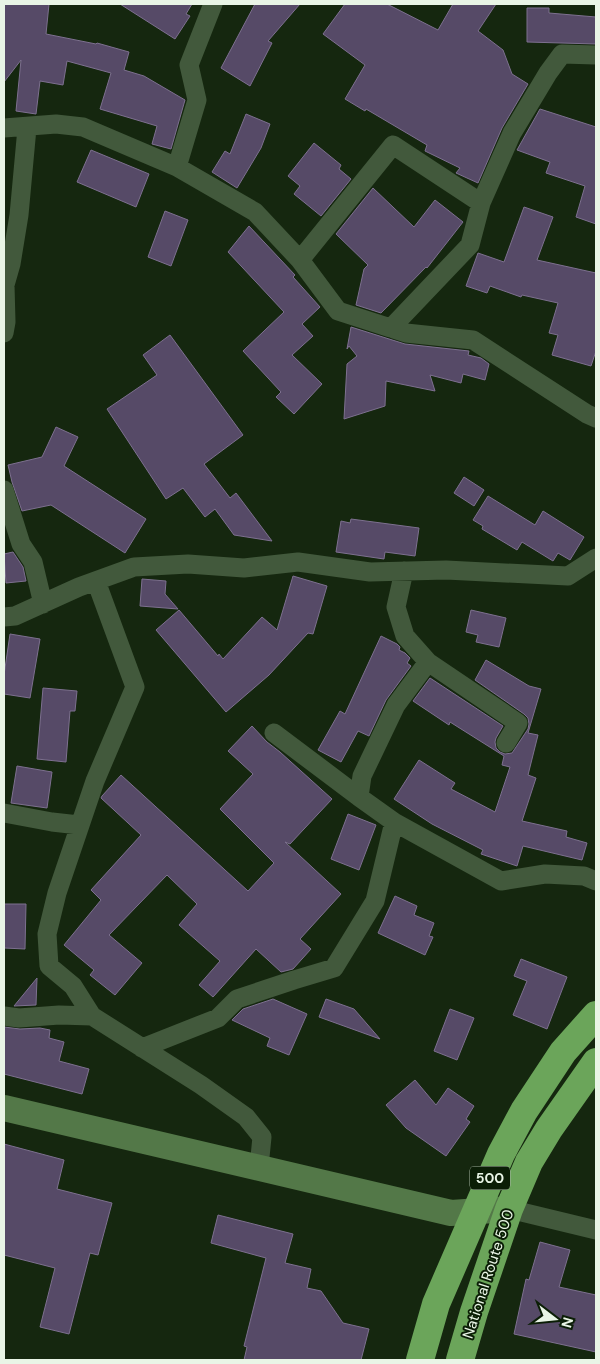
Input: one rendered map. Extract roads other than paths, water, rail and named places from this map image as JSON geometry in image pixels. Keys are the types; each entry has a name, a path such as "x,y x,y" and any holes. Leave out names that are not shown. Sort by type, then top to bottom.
{"highway":[{"name":"National Route 500","path":"420,1360 436,1304 501,1154 524,1111 563,1052 596,1015"},
{"name":"National Route 500","path":"460,1360 509,1209 529,1162 596,1062"}],"street":[{"path":"177,167 196,100 190,65 213,4"},
{"path":"392,328 470,245 481,203 512,133 548,73 562,54 596,55"},
{"path":"4,128 26,128 56,124 83,126 177,167 255,212 300,260 338,311 406,333 473,340 596,418"},
{"path":"4,333 6,322 6,285 17,225 26,128"},
{"path":"300,260 393,145 481,203"},
{"path":"4,490 20,544 33,562 43,604"},
{"path":"4,617 15,616 96,581 134,567 188,564 244,568 298,562 370,572 446,570 568,576 596,558"},
{"path":"404,571 396,607 405,636 428,662 518,723 506,743"},
{"path":"96,581 135,687 94,781 57,893 48,934 49,966 73,986 92,1016 201,1085 246,1117 262,1137 259,1167"},
{"path":"360,797 362,776 396,705 428,662"},
{"path":"274,733 394,822 501,881 546,874 584,876 596,881"},
{"path":"4,813 79,825"},
{"path":"142,1048 218,1018 237,999 334,968 375,901 394,822"},
{"path":"4,1016 19,1018 60,1015 92,1016"},
{"path":"4,1108 451,1213 509,1209 596,1230"}]}
